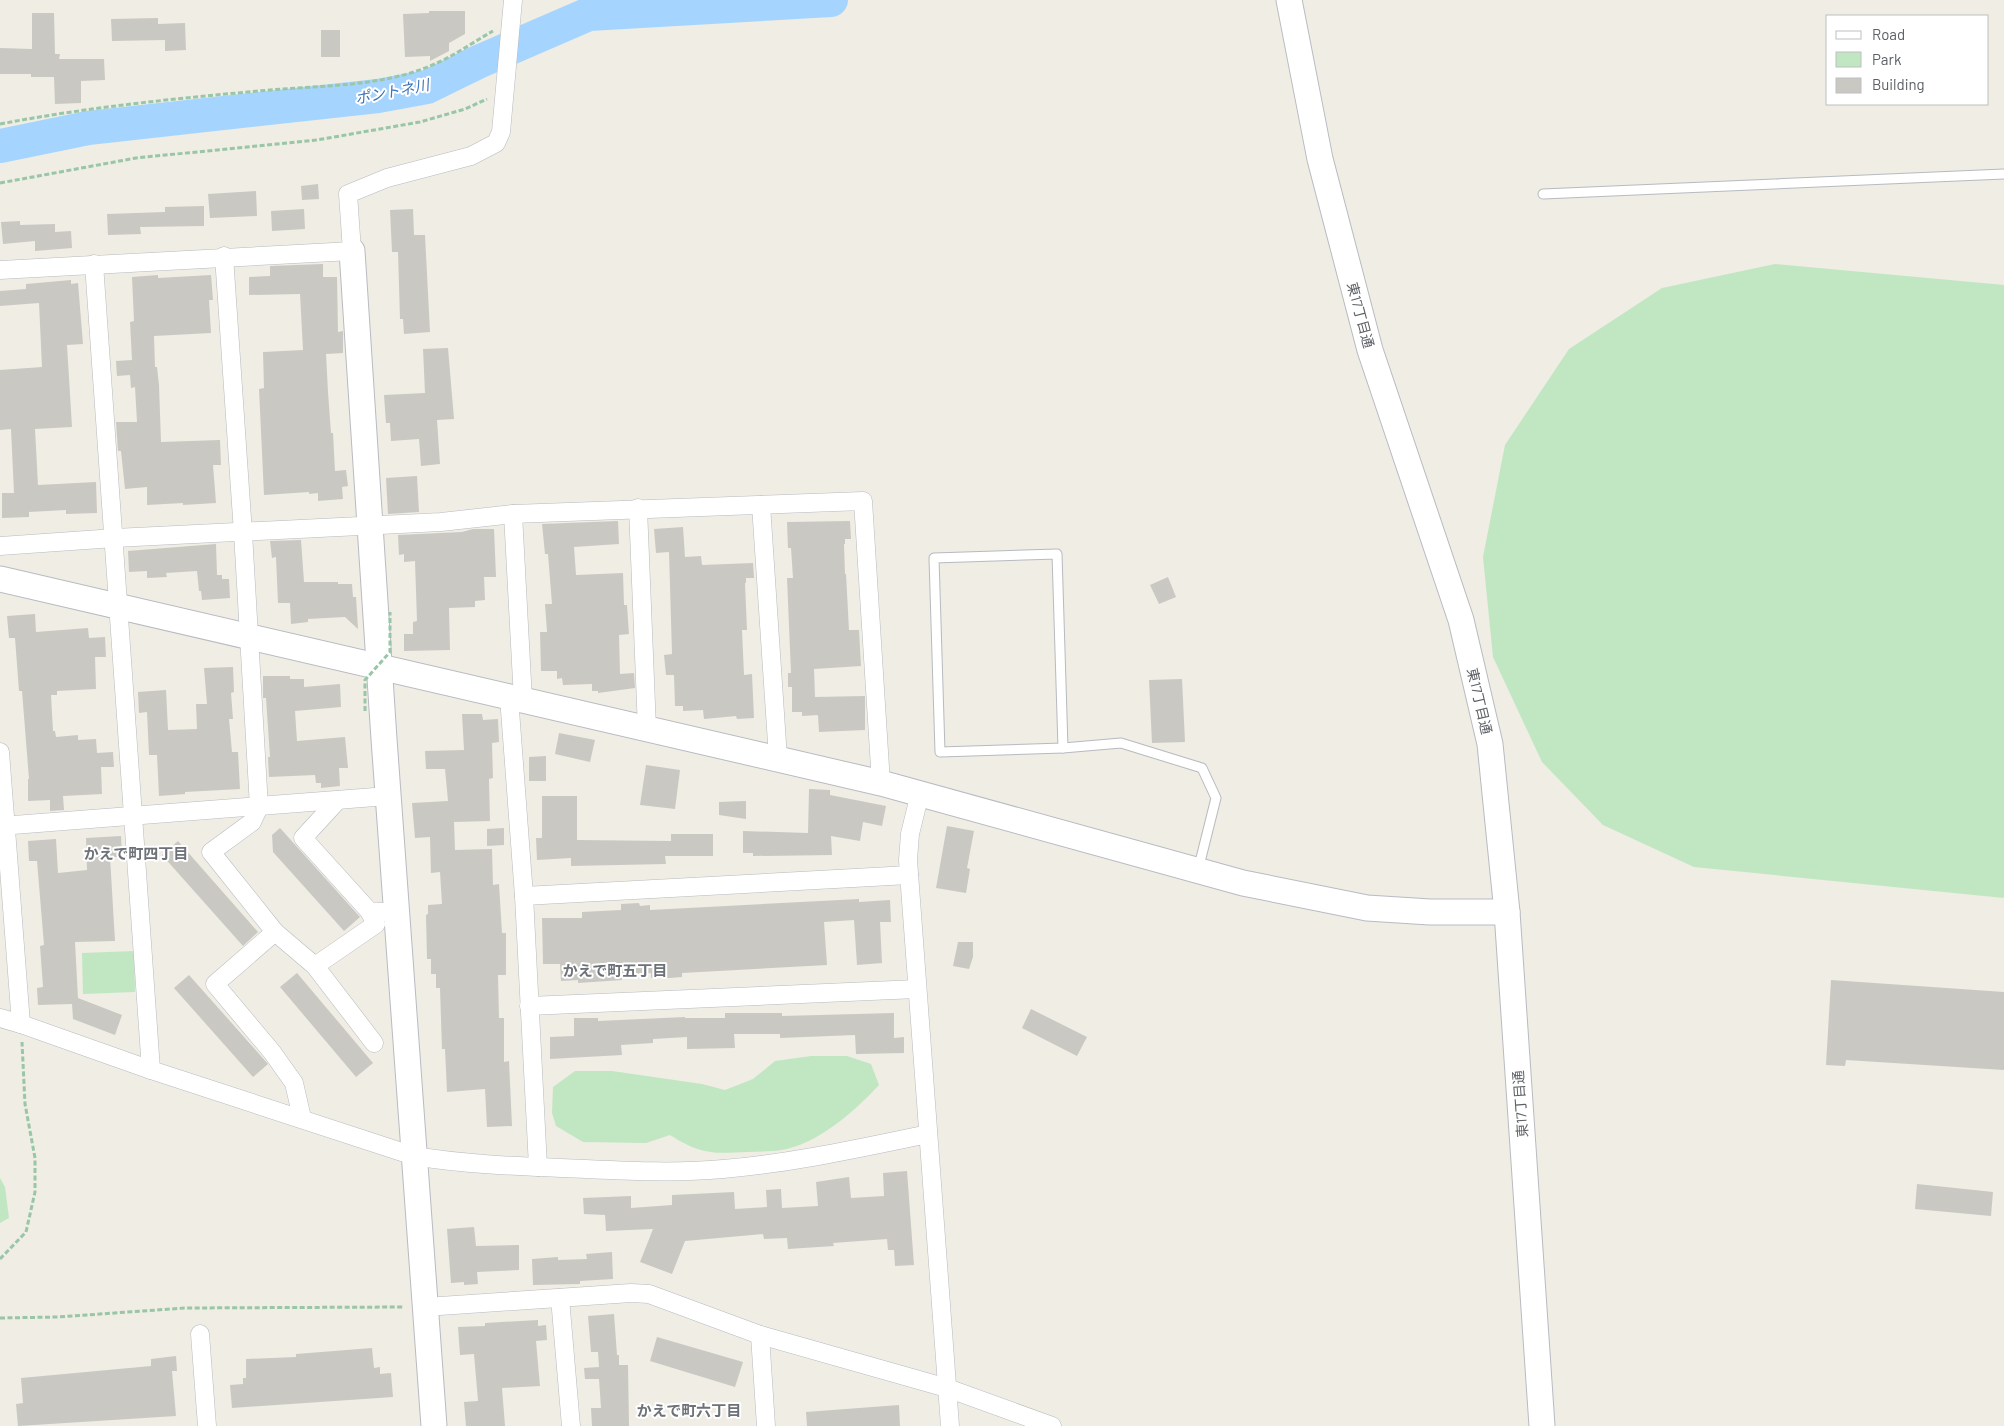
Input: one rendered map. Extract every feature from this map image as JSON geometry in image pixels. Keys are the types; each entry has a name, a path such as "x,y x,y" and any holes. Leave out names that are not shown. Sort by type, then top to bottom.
{"street":[{"path":"434,1426 388,796 348,194 387,178 471,156 496,143 501,132 512,0"},
{"name":"東17丁目通","path":"1289,0 1320,159 1370,350 1461,620 1490,744 1507,912 1542,1426"},
{"path":"0,270 352,250"},
{"path":"224,256 243,533 258,807 252,822 211,852 274,932 315,966 374,1043"},
{"path":"94,264 114,538 131,816 151,1070"},
{"path":"0,546 114,538 441,522 513,514 863,501 882,782"},
{"path":"761,505 778,758"},
{"path":"638,508 648,729"},
{"path":"513,514 516,698 538,1167"},
{"path":"0,579 882,782 1252,885 1367,908 1430,912 1507,912"},
{"path":"0,752 3,825 21,1024"},
{"path":"920,793 910,834 909,876 950,1426"},
{"path":"3,825 388,796"},
{"path":"315,966 376,924 370,911 303,838 338,800"},
{"path":"524,896 909,876"},
{"path":"370,911 397,913"},
{"path":"274,932 215,984 272,1052 294,1083 302,1118"},
{"path":"530,1006 917,989"},
{"path":"0,1018 151,1070 414,1156 453,1162 538,1167 680,1171 722,1169 836,1154 928,1134"},
{"path":"425,1307 631,1293 649,1294 760,1335 947,1388 1052,1426"},
{"path":"560,1298 571,1426"},
{"path":"200,1334 207,1426"},
{"path":"760,1335 766,1426"}],"lane":[{"path":"1543,194 2004,174"},
{"path":"1063,748 1057,554 934,558 940,752 1063,748 1121,743 1202,768 1216,798 1198,871"}],"path":[{"path":"0,124 44,115 183,99 355,84 401,74 437,63 511,25"},
{"path":"0,183 136,158 318,140 420,122 465,110 506,84"},
{"path":"365,711 365,680 390,652 390,612"},
{"path":"0,1259 26,1232 35,1192 35,1158 25,1104 21,1024"},
{"path":"0,1318 58,1317 185,1308 425,1307"}],"green space":[{"path":"1775,264 2004,285 2004,898 1694,867 1603,825 1542,762 1493,657 1483,557 1505,445 1569,349 1662,288"},
{"path":"134,951 135,992 83,994 82,953"},
{"path":"811,1056 847,1056 871,1064 879,1085 835,1125 822,1134 795,1147 768,1151 715,1153 690,1146 670,1135 646,1143 583,1142 556,1126 552,1113 553,1087 575,1071 612,1071 702,1084 725,1090 753,1079 775,1061"},
{"path":"0,1178 5,1187 9,1218 0,1223"}],"building":[{"path":"429,11 465,11 465,34 449,43 449,51 430,61 430,56 405,57 403,14 429,13"},
{"path":"32,13 54,13 55,54 60,54 59,59 104,59 105,80 81,81 81,103 55,104 54,77 31,77 31,74 0,74 0,48 32,49"},
{"path":"158,18 158,24 185,23 186,50 165,51 165,40 112,41 111,19"},
{"path":"321,30 340,30 340,57 321,57"},
{"path":"318,184 319,199 302,200 301,186"},
{"path":"256,191 257,216 210,218 208,194"},
{"path":"204,206 204,226 140,227 141,234 108,235 107,214 165,212 165,207"},
{"path":"304,209 305,229 272,231 271,211"},
{"path":"413,209 414,235 425,235 430,332 404,334 403,319 400,319 398,252 392,252 390,210"},
{"path":"20,221 20,225 55,224 55,232 71,231 72,248 35,251 35,241 3,244 1,222"},
{"path":"323,264 323,277 337,277 338,332 343,331 343,353 326,354 328,392 335,471 346,470 348,486 342,487 343,499 318,501 318,493 309,494 309,492 264,495 259,389 264,388 263,352 303,350 300,294 249,295 249,277 270,276 270,266"},
{"path":"158,275 158,278 211,275 213,300 209,300 211,333 154,336 155,367 157,367 159,385 161,442 220,440 221,465 213,465 216,503 147,505 147,487 125,489 121,451 118,451 116,422 137,422 135,387 131,388 130,375 117,376 116,361 132,360 130,322 134,321 132,277"},
{"path":"71,280 71,284 78,283 83,344 67,345 72,427 35,429 38,485 96,482 97,513 66,514 66,510 29,512 29,517 2,518 2,493 14,493 11,429 0,430 0,370 42,367 39,303 0,306 0,291 26,289 26,284"},
{"path":"448,348 454,419 437,420 440,464 421,466 419,439 391,441 390,423 386,423 384,395 425,393 423,349"},
{"path":"417,476 419,512 388,514 386,478"},
{"path":"618,521 619,544 574,547 576,575 623,573 624,605 627,605 629,634 619,635 620,674 634,673 635,688 598,693 598,691 592,691 592,684 563,685 562,678 557,679 557,671 541,671 540,632 547,632 545,604 552,604 548,554 545,554 542,524"},
{"path":"850,521 851,539 845,539 844,544 849,630 859,630 861,666 814,669 815,697 865,696 865,730 819,732 818,715 802,716 802,712 792,712 792,687 788,687 788,673 791,673 787,578 793,578 791,548 788,548 787,522"},
{"path":"683,527 685,557 701,556 702,565 753,563 754,578 746,578 745,583 747,630 742,630 744,675 752,674 754,718 737,719 736,716 704,719 703,710 683,711 683,706 675,706 674,675 666,675 664,655 672,654 669,552 656,553 654,529"},
{"path":"473,529 494,529 496,577 484,577 485,600 475,601 475,607 449,608 450,650 404,651 404,634 413,634 413,622 417,621 415,561 404,562 404,554 399,555 398,535 462,532"},
{"path":"301,540 304,582 352,584 353,597 356,597 358,629 345,617 308,619 308,622 291,624 290,603 278,603 276,557 272,558 270,541"},
{"path":"216,544 217,575 222,575 222,579 229,579 230,598 202,600 197,571 166,573 167,577 147,578 147,571 129,572 128,551"},
{"path":"1168,577 1176,597 1159,604 1150,585"},
{"path":"35,614 36,632 88,628 89,638 105,637 106,657 95,657 96,689 57,691 57,695 51,695 53,731 55,731 56,737 78,735 78,740 96,739 97,753 113,752 114,767 101,767 102,794 63,796 64,810 50,811 50,800 28,801 29,779 22,691 19,691 15,638 9,638 7,616"},
{"path":"233,667 234,692 231,693 233,719 229,719 232,752 238,752 240,789 185,792 185,794 159,796 157,755 149,755 147,712 139,713 138,692 166,690 168,730 197,729 196,704 207,704 204,668"},
{"path":"263,676 290,676 290,679 304,679 304,687 340,684 341,707 295,711 297,741 345,737 348,768 339,768 340,786 321,788 321,783 316,783 315,775 269,777 268,757 270,757 266,698 263,698"},
{"path":"1182,679 1185,742 1152,743 1149,680"},
{"path":"462,714 482,714 483,720 498,719 499,742 492,743 493,778 489,779 490,821 454,822 455,850 492,849 493,885 499,884 502,933 506,933 506,975 498,975 499,1018 504,1018 504,1062 509,1061 512,1126 487,1127 485,1089 447,1092 445,1049 442,1049 440,988 436,988 436,974 431,974 431,959 427,959 426,915 428,914 428,905 442,904 440,872 431,873 430,837 415,838 412,803 448,801 445,769 426,769 425,751 464,750"},
{"path":"559,733 595,740 590,762 555,754"},
{"path":"546,756 546,781 529,781 529,757"},
{"path":"646,765 680,770 675,809 640,805"},
{"path":"809,789 830,790 830,795 886,806 882,826 863,822 860,841 831,836 832,855 753,856 753,853 743,853 743,831 808,833"},
{"path":"542,796 577,796 577,840 671,841 671,834 713,834 713,856 665,856 666,864 571,866 571,858 537,860 536,838 542,838"},
{"path":"746,801 746,819 719,815 719,802"},
{"path":"947,826 974,831 967,868 970,869 966,893 936,888"},
{"path":"280,828 360,917 344,931 273,852 272,835"},
{"path":"504,828 504,845 487,846 487,829"},
{"path":"121,836 122,857 110,857 115,941 75,942 78,998 122,1015 115,1035 73,1019 72,1004 38,1005 37,988 43,987 40,946 44,945 37,861 29,861 28,841 56,839 58,873 87,870 86,838"},
{"path":"178,841 258,932 243,946 162,855"},
{"path":"859,899 859,902 890,900 891,922 880,922 882,963 857,965 854,920 824,922 827,965 682,973 682,977 670,978 651,978 651,973 622,975 622,980 578,983 578,980 561,981 560,964 543,964 542,918 582,918 582,912 621,910 621,904 639,903 640,906 650,905 650,910"},
{"path":"958,942 973,942 973,957 969,969 953,966"},
{"path":"297,973 373,1063 356,1077 280,987"},
{"path":"189,975 268,1064 253,1077 174,988"},
{"path":"1831,980 2004,992 2004,1070 1846,1060 1845,1066 1826,1065"},
{"path":"1031,1009 1087,1037 1077,1056 1022,1028"},
{"path":"725,1013 782,1013 782,1016 894,1013 894,1038 904,1037 904,1053 856,1054 855,1035 780,1038 780,1034 734,1034 735,1048 687,1049 687,1037 653,1039 653,1043 621,1045 622,1055 550,1059 550,1037 574,1036 574,1018 598,1018 598,1021 685,1017 725,1018"},
{"path":"907,1171 914,1265 895,1266 894,1250 888,1250 887,1239 833,1243 834,1246 788,1249 787,1238 764,1239 763,1234 685,1241 672,1274 640,1262 653,1229 606,1231 605,1215 584,1214 583,1198 631,1196 631,1208 672,1205 672,1195 734,1192 735,1209 767,1207 766,1190 781,1189 782,1208 818,1206 816,1182 849,1177 851,1198 884,1196 883,1173"},
{"path":"1917,1184 1993,1192 1991,1216 1915,1209"},
{"path":"474,1227 476,1246 519,1245 519,1270 477,1272 478,1284 464,1285 464,1282 451,1283 447,1229"},
{"path":"612,1252 613,1279 580,1281 580,1284 533,1285 532,1259 558,1257 558,1260 587,1259 586,1254"},
{"path":"614,1314 619,1365 628,1365 629,1426 592,1426 591,1408 601,1408 599,1379 585,1379 584,1368 599,1367 598,1352 591,1352 588,1316"},
{"path":"538,1320 538,1326 546,1325 547,1340 536,1341 540,1386 502,1388 505,1426 466,1426 464,1402 478,1401 474,1354 460,1355 458,1327 485,1326 485,1323"},
{"path":"657,1337 743,1362 735,1387 650,1361"},
{"path":"372,1348 374,1368 380,1367 380,1374 391,1373 393,1397 232,1408 230,1385 243,1384 243,1378 246,1378 246,1359 296,1357 296,1354"},
{"path":"176,1356 177,1371 172,1371 176,1416 18,1426 16,1404 23,1403 21,1378 151,1366 151,1359"},
{"path":"899,1405 900,1426 807,1426 806,1412"}],"waterway":[{"name":"ポントネ川","path":"0,146 88,128 378,96 427,87 478,62 589,14 831,0"}],"district":[{"name":"かえで町四丁目","path":"136,853"},
{"name":"かえで町五丁目","path":"615,970"},
{"name":"かえで町六丁目","path":"689,1410"}]}
